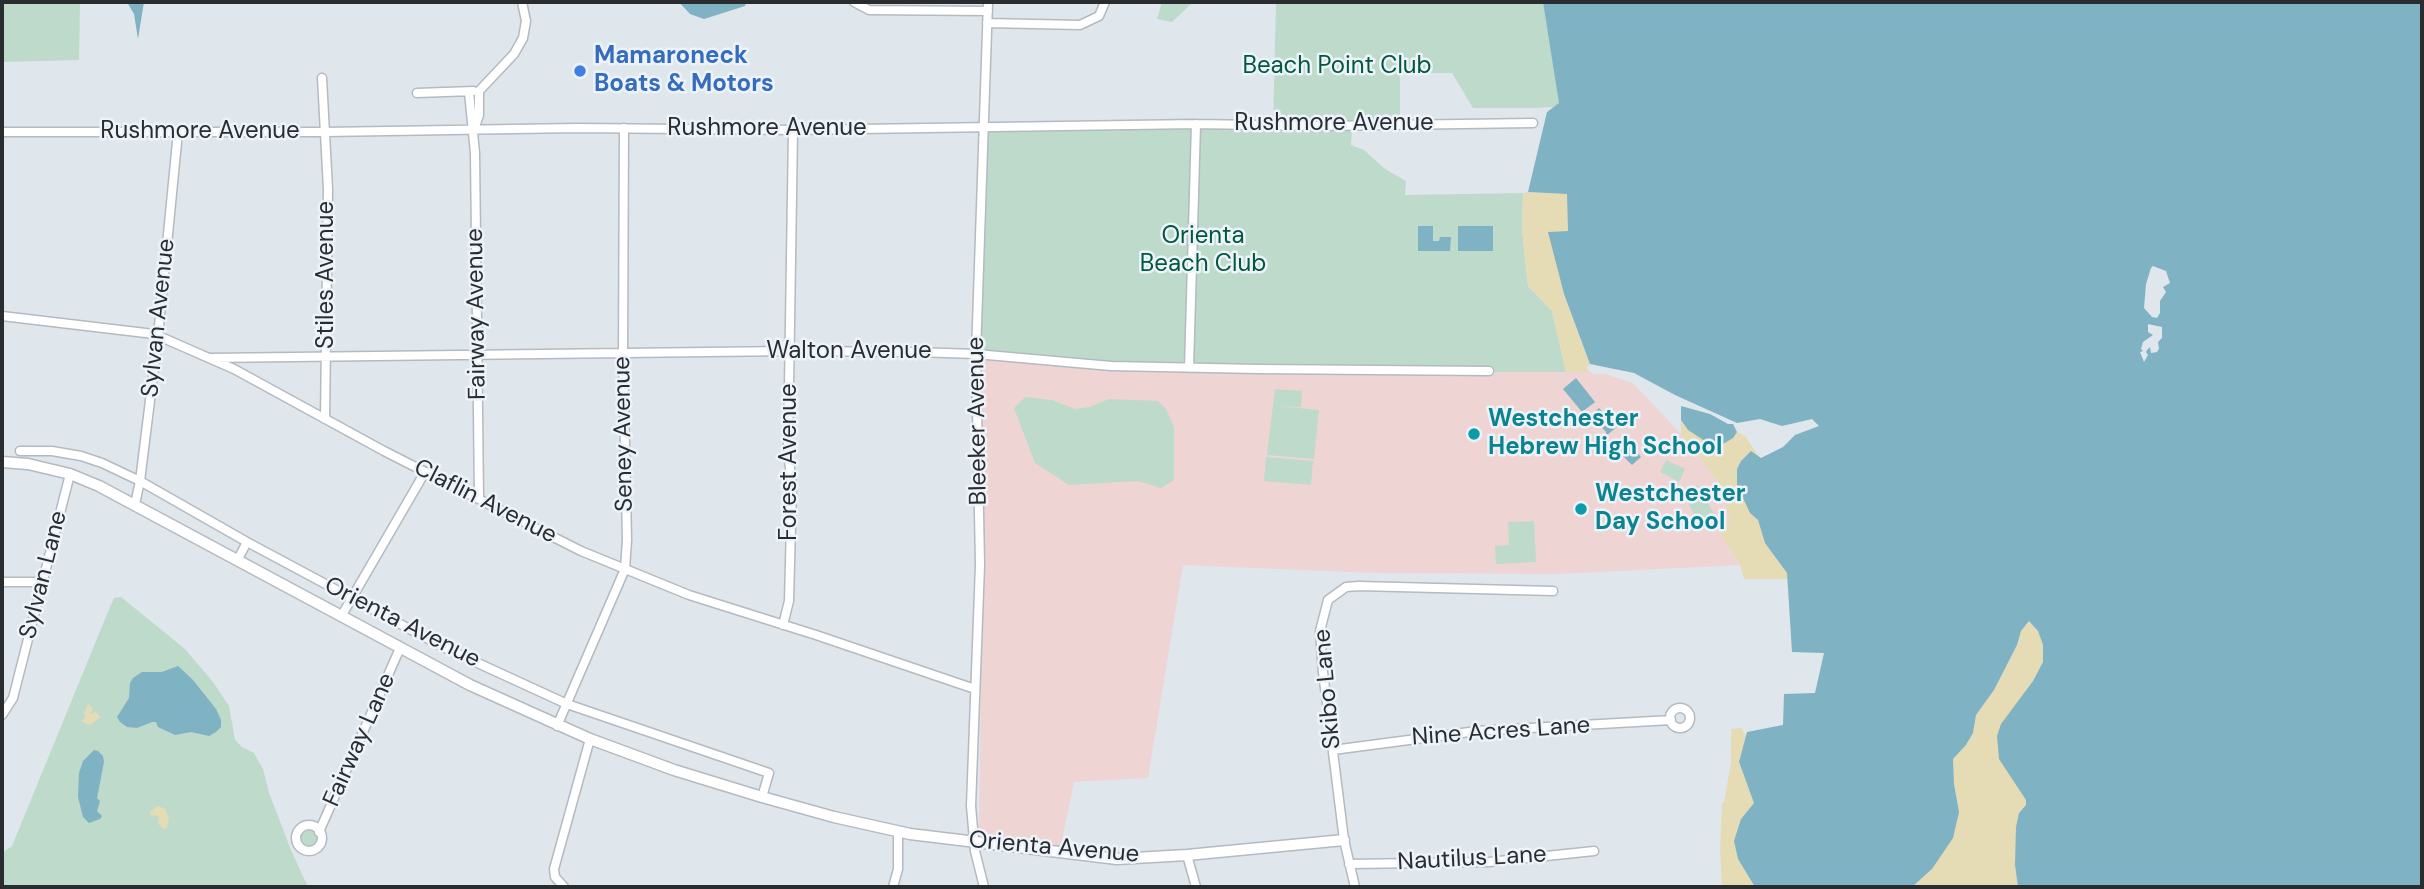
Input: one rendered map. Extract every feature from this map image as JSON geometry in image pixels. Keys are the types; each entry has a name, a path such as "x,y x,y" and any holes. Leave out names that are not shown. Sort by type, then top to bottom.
{"street":[{"path":"417,93 479,91 494,78 514,54 523,38 526,21 522,2"},
{"path":"854,2 869,10 988,6"},
{"path":"987,23 1080,25 1099,16 1105,2"},
{"name":"Bleeker Avenue","path":"984,887 974,840 971,806 981,565 976,354 988,6"},
{"name":"Stiles Avenue","path":"322,78 328,189 325,419"},
{"path":"474,130 479,115 479,91"},
{"path":"468,92 474,130"},
{"path":"1189,368 1196,124"},
{"name":"Rushmore Avenue","path":"2,132 624,128 793,130 1196,124 1533,124"},
{"name":"Seney Avenue","path":"558,726 625,569 624,128"},
{"name":"Fairway Avenue","path":"474,130 479,499"},
{"name":"Forest Avenue","path":"783,625 789,601 792,486 788,451 793,130"},
{"name":"Sylvan Avenue","path":"135,504 158,336 178,132"},
{"name":"Claflin Avenue","path":"2,316 154,334 234,369 425,472 581,551 689,595 975,689"},
{"name":"Walton Avenue","path":"210,358 790,351 976,354 1111,366 1489,371"},
{"name":"Orienta Avenue","path":"20,451 52,451 81,456 140,481 247,542 445,648 568,704 769,773 762,797"},
{"name":"Orienta Avenue","path":"2,463 28,464 70,474 135,504 470,685 590,739 674,770 762,797 898,831 1117,859 1344,841"},
{"path":"342,615 425,472"},
{"name":"Sylvan Lane","path":"2,715 13,698 70,474"},
{"path":"238,559 247,542"},
{"path":"2,582 43,582"},
{"name":"Skibo Lane","path":"1344,841 1320,631 1328,600 1346,587 1359,586 1553,591"},
{"name":"Fairway Lane","path":"320,832 400,648"},
{"name":"Nine Acres Lane","path":"1333,750 1477,731 1671,720"},
{"path":"562,886 555,877 557,853 590,739"},
{"path":"893,887 898,869 898,831"},
{"path":"1344,841 1355,887"},
{"name":"Nautilus Lane","path":"1349,864 1489,862 1594,851"},
{"path":"1187,855 1196,887"}],"shaded area":[{"path":"979,355 1197,372 1605,374 1633,383 1681,434 1717,480 1731,519 1720,534 1740,565 1558,574 1376,573 1183,565 1148,778 1074,782 1060,850 979,835"}],"green space":[{"path":"2,2 80,2 79,60 2,62"},
{"name":"Beach Point Club","path":"1162,2 1193,2 1172,22 1157,19"},
{"name":"Orienta Beach Club","path":"1276,2 1543,2 1560,103 1555,107 1473,108 1452,73 1400,73 1400,127 1352,130 1351,145 1364,150 1385,169 1406,181 1405,195 1523,193 1522,229 1528,286 1552,311 1566,372 1197,372 979,355 987,129 1273,129"},
{"path":"1275,389 1302,391 1301,407 1277,406 1319,410 1314,459 1267,455"},
{"path":"1025,397 1052,400 1075,409 1109,399 1158,401 1166,409 1174,427 1174,480 1161,488 1138,481 1069,485 1035,463 1014,408"},
{"path":"1266,457 1313,461 1311,485 1264,481"},
{"path":"1666,460 1685,469 1679,482 1660,472"},
{"path":"1697,485 1715,515 1700,524 1683,494"},
{"path":"1534,521 1536,562 1496,564 1495,546 1509,545 1508,522"},
{"path":"121,597 185,649 229,706 235,740 254,753 263,769 269,793 308,887 2,887 2,853 12,846 110,607 114,598"},
{"path":"305,829 313,829 318,838 316,845 305,847 300,842 300,834"}],"sand":[{"path":"1523,193 1567,194 1568,231 1549,232 1564,294 1590,364 1586,368 1590,372 1566,372 1552,311 1528,286 1522,229"},
{"path":"1681,420 1688,430 1733,438 1737,432 1745,436 1760,458 1738,469 1750,513 1758,520 1765,543 1787,573 1788,579 1744,579 1740,565 1720,534 1730,518 1717,480 1681,434"},
{"path":"2029,621 2038,631 2043,645 2043,662 2033,681 2026,805 2019,813 2015,865 2018,887 1912,887 1932,869 1959,812 1953,759 1973,733 1976,715 1994,690 2017,645 2021,631"},
{"path":"88,704 93,708 90,715 95,712 101,717 90,725 81,721 86,717 84,713"},
{"path":"1741,728 1746,736 1739,763 1754,803 1741,819 1738,859 1755,887 1722,887 1722,803 1731,762 1731,729"},
{"path":"158,806 165,809 169,818 167,828 164,829 158,824 159,816 150,815"}],"water":[{"path":"127,2 144,2 138,39 134,14"},
{"path":"679,2 746,2 745,6 704,19 690,14"},
{"path":"1543,2 2422,2 2422,887 2018,887 2015,865 2016,827 2026,800 1999,759 1997,736 2001,724 2033,681 2043,662 2043,645 2038,631 2029,621 2021,631 2017,645 1994,690 1976,715 1973,733 1953,759 1959,812 1953,838 1932,869 1912,887 1755,887 1738,859 1734,841 1741,819 1754,803 1739,762 1747,732 1783,725 1784,694 1815,693 1824,653 1792,652 1787,573 1765,543 1758,520 1750,513 1737,485 1737,469 1751,451 1761,458 1783,447 1795,435 1819,426 1812,419 1782,426 1760,419 1737,423 1634,373 1590,364 1564,294 1548,232 1568,231 1567,194 1528,192 1547,112 1559,103","holes":["2153,266 2166,271 2170,283 2163,287 2166,292 2160,301 2157,318 2152,317 2144,308 2146,284","2148,324 2162,327 2162,338 2158,342 2157,352 2151,353 2150,347 2147,350 2148,355 2144,362 2140,352 2143,351 2143,342 2153,335 2148,332"]},
{"path":"1418,226 1433,226 1433,241 1439,241 1440,237 1451,237 1450,251 1418,251"},
{"path":"1458,226 1493,226 1493,251 1458,251"},
{"path":"1576,378 1595,402 1582,412 1563,389"},
{"path":"1681,406 1733,424 1737,432 1723,444 1708,443 1688,430 1681,420"},
{"path":"1599,408 1612,424 1618,426 1606,436 1606,432 1591,415"},
{"path":"1627,436 1641,457 1632,465 1614,447"},
{"path":"178,666 216,709 221,727 216,732 209,736 191,732 175,735 158,727 156,722 137,728 127,727 120,722 117,717 129,698 133,678 142,672 162,672"},
{"path":"94,750 103,756 104,762 97,798 100,801 97,811 102,816 89,823 83,817 78,797 79,773 83,761"}],"place":[{"name":"Mamaroneck Boats & Motors","path":"580,71"},
{"name":"Westchester Hebrew High School","path":"1474,434"},
{"name":"Westchester Day School","path":"1581,509"}]}
